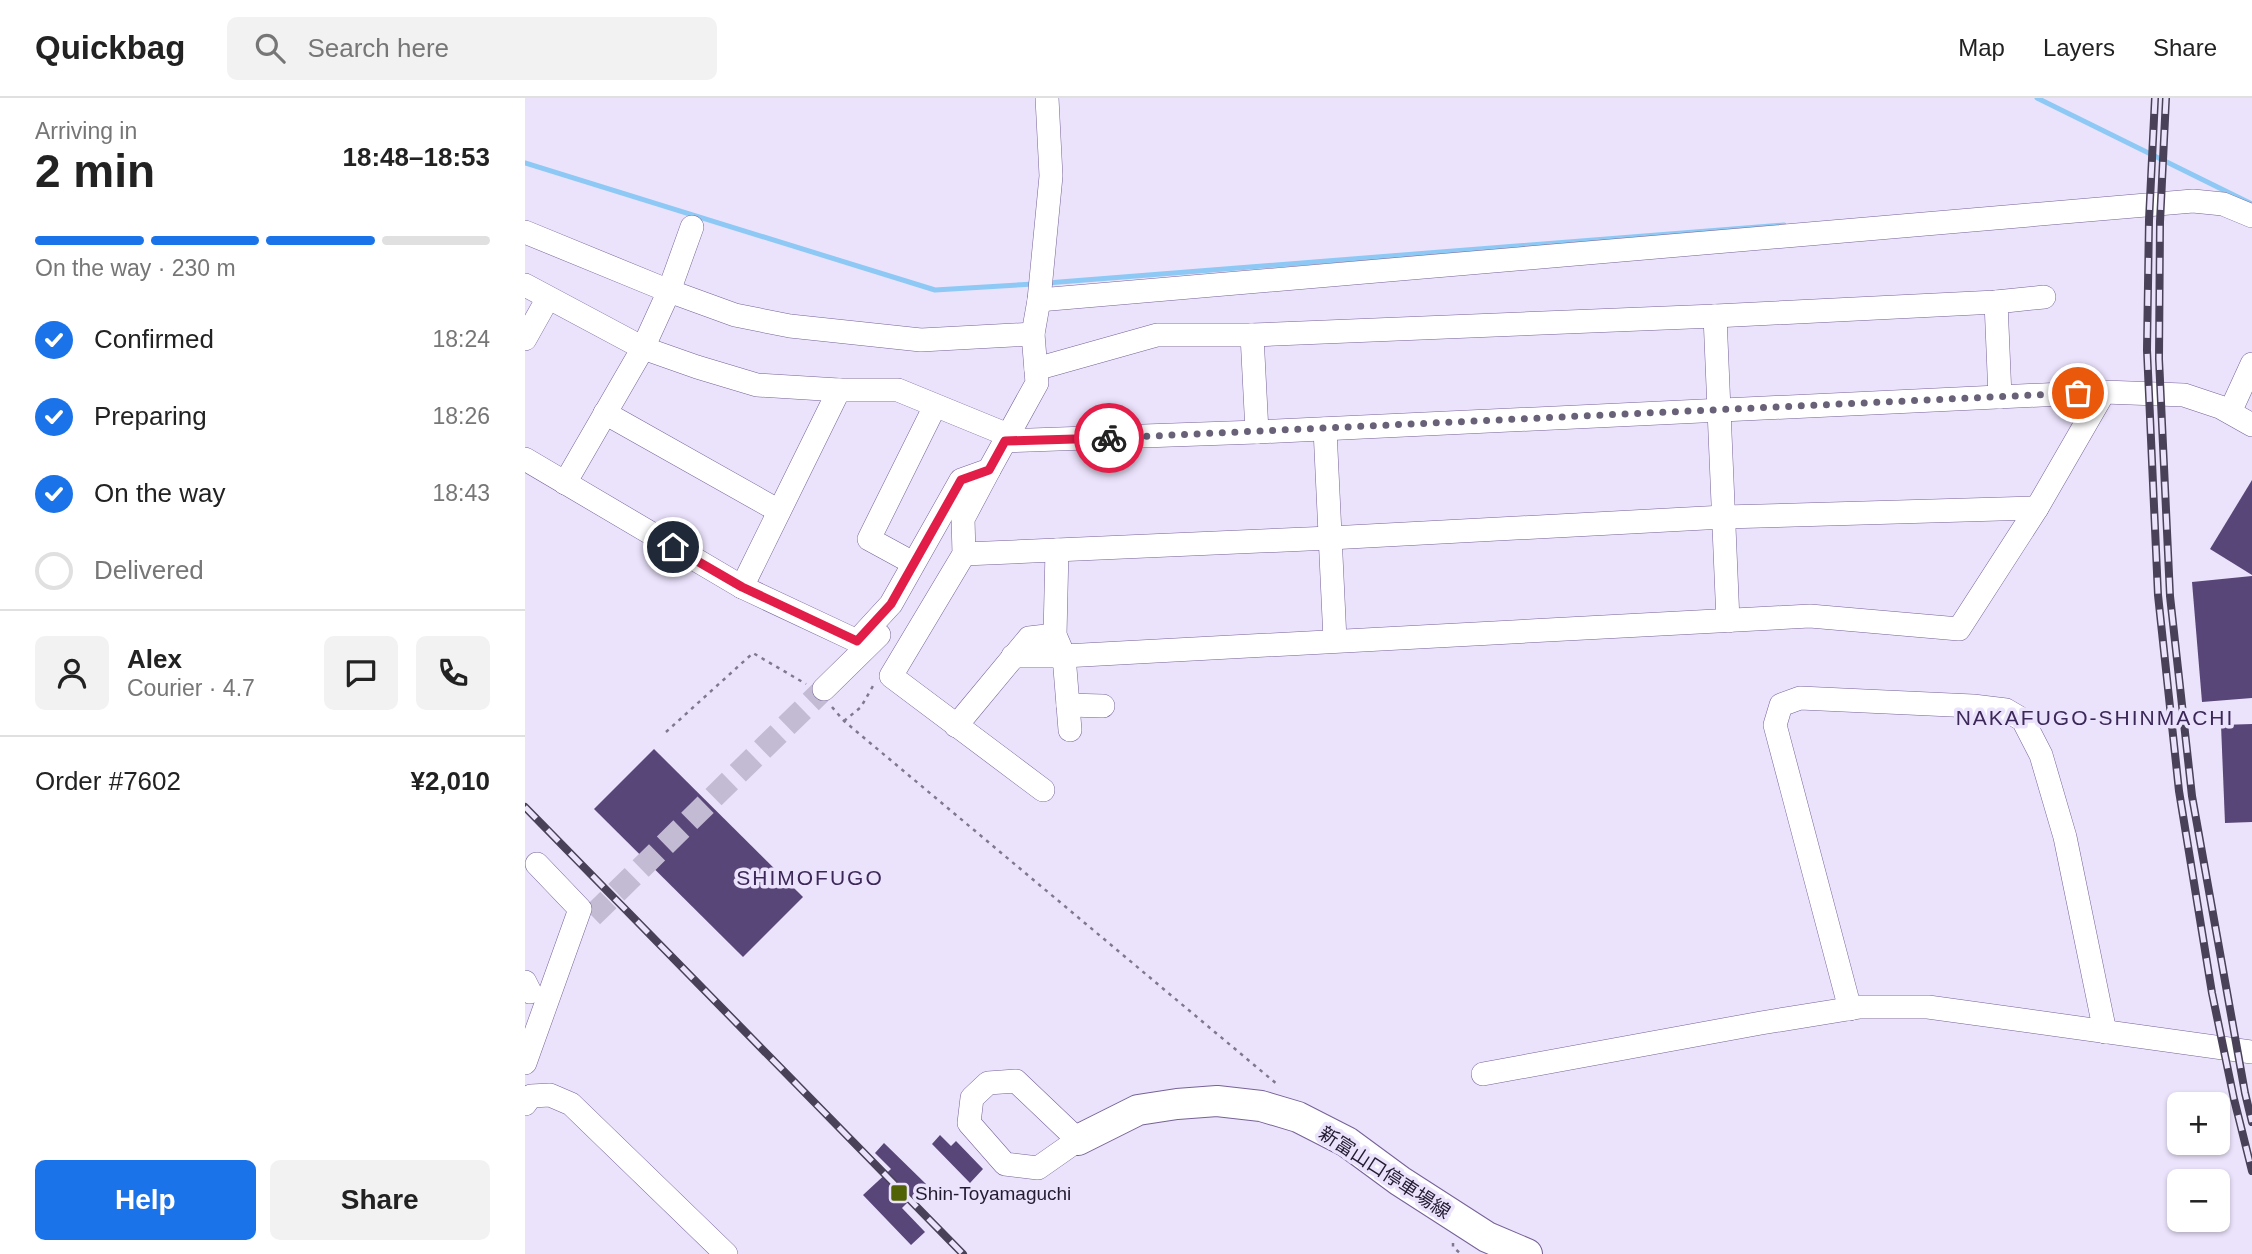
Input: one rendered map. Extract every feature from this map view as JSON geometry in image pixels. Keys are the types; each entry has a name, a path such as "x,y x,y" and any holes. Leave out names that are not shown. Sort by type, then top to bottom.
{"main road":[{"name":"新富山口停車場線","path":"1078,1140 1138,1110 1177,1104 1228,1102 1261,1106 1298,1117 1347,1142 1400,1181 1487,1237 1527,1254"}],"street":[{"path":"820,692 896,619 984,471 1007,438 1037,383 1033,334 1039,300 1051,176 1047,98"},
{"path":"1039,300 2193,201 2223,204 2252,216"},
{"path":"565,483 643,348 669,291 692,227"},
{"path":"525,232 735,316 921,340 1033,334"},
{"path":"525,285 643,348 757,385 898,390 1007,438 1257,432 2104,392 2184,395 2230,412 2252,425"},
{"path":"1036,369 1157,335 1252,335 1715,316 1996,302 2044,297"},
{"path":"525,340 548,298"},
{"path":"1996,302 2000,397"},
{"path":"1715,316 1728,621"},
{"path":"1252,335 1257,432"},
{"path":"2230,412 2252,364"},
{"path":"742,587 839,390"},
{"path":"956,726 1013,656 1060,645 1335,640 1810,616 1959,629 2037,508 2104,392"},
{"path":"913,564 869,539 935,405"},
{"path":"605,413 779,511"},
{"path":"1325,429 1335,640"},
{"path":"525,460 742,587 857,641 891,604 961,480 984,471"},
{"path":"984,471 963,519 964,554 891,677 1043,790"},
{"path":"964,554 1724,517 2037,508"},
{"path":"1056,550 1060,645 1070,730"},
{"path":"1850,1009 1775,726 1781,705 1800,698 1973,706 2006,710 2023,720 2041,755 2065,837 2105,1032"},
{"path":"1068,705 1103,706"},
{"path":"525,1063 580,909 537,864"},
{"path":"592,916 584,931 527,1094 550,1095 571,1104 726,1254"},
{"path":"1483,1074 1850,1009 1928,1007 2252,1052"},
{"path":"1016,1080 1078,1140 1038,1168 1006,1164 969,1123 972,1098 988,1083 1016,1080"}],"path":[{"path":"666,732 753,653 820,692 844,721 1283,1090 1298,1117"}],"building":[{"path":"2252,480 2252,575 2210,549"},
{"path":"2252,576 2252,698 2202,702 2192,582"},
{"path":"2252,724 2252,822 2225,823 2221,725"},
{"path":"654,749 803,897 743,957 594,809"},
{"path":"940,1135 951,1146 956,1141 983,1169 970,1183 932,1144"},
{"path":"884,1143 926,1184 902,1208 925,1232 911,1245 863,1195 891,1169 875,1153"}],"waterway":[{"path":"2037,98 2252,204"},
{"path":"525,163 935,290 1034,284"},
{"path":"1047,283 1784,225"}],"tunnel":[{"path":"592,916 824,689"}],"railway":[{"path":"2155,98 2149,220 2147,350 2158,595 2179,791 2212,993 2252,1171"},
{"path":"2166,98 2160,222 2159,359 2170,596 2192,796 2252,1122"},
{"path":"525,807 963,1254"}],"way so far":[{"path":"1109,438 2078,393"}],"place":[{"name":"Shin-Toyamaguchi","path":"899,1193"}],"district":[{"name":"NAKAFUGO-SHINMACHI","path":"2095,718"},
{"name":"SHIMOFUGO","path":"810,878"}],"route":[{"path":"673,547 742,587 857,641 891,604 961,480 989,470 1005,441 1109,438"}]}
